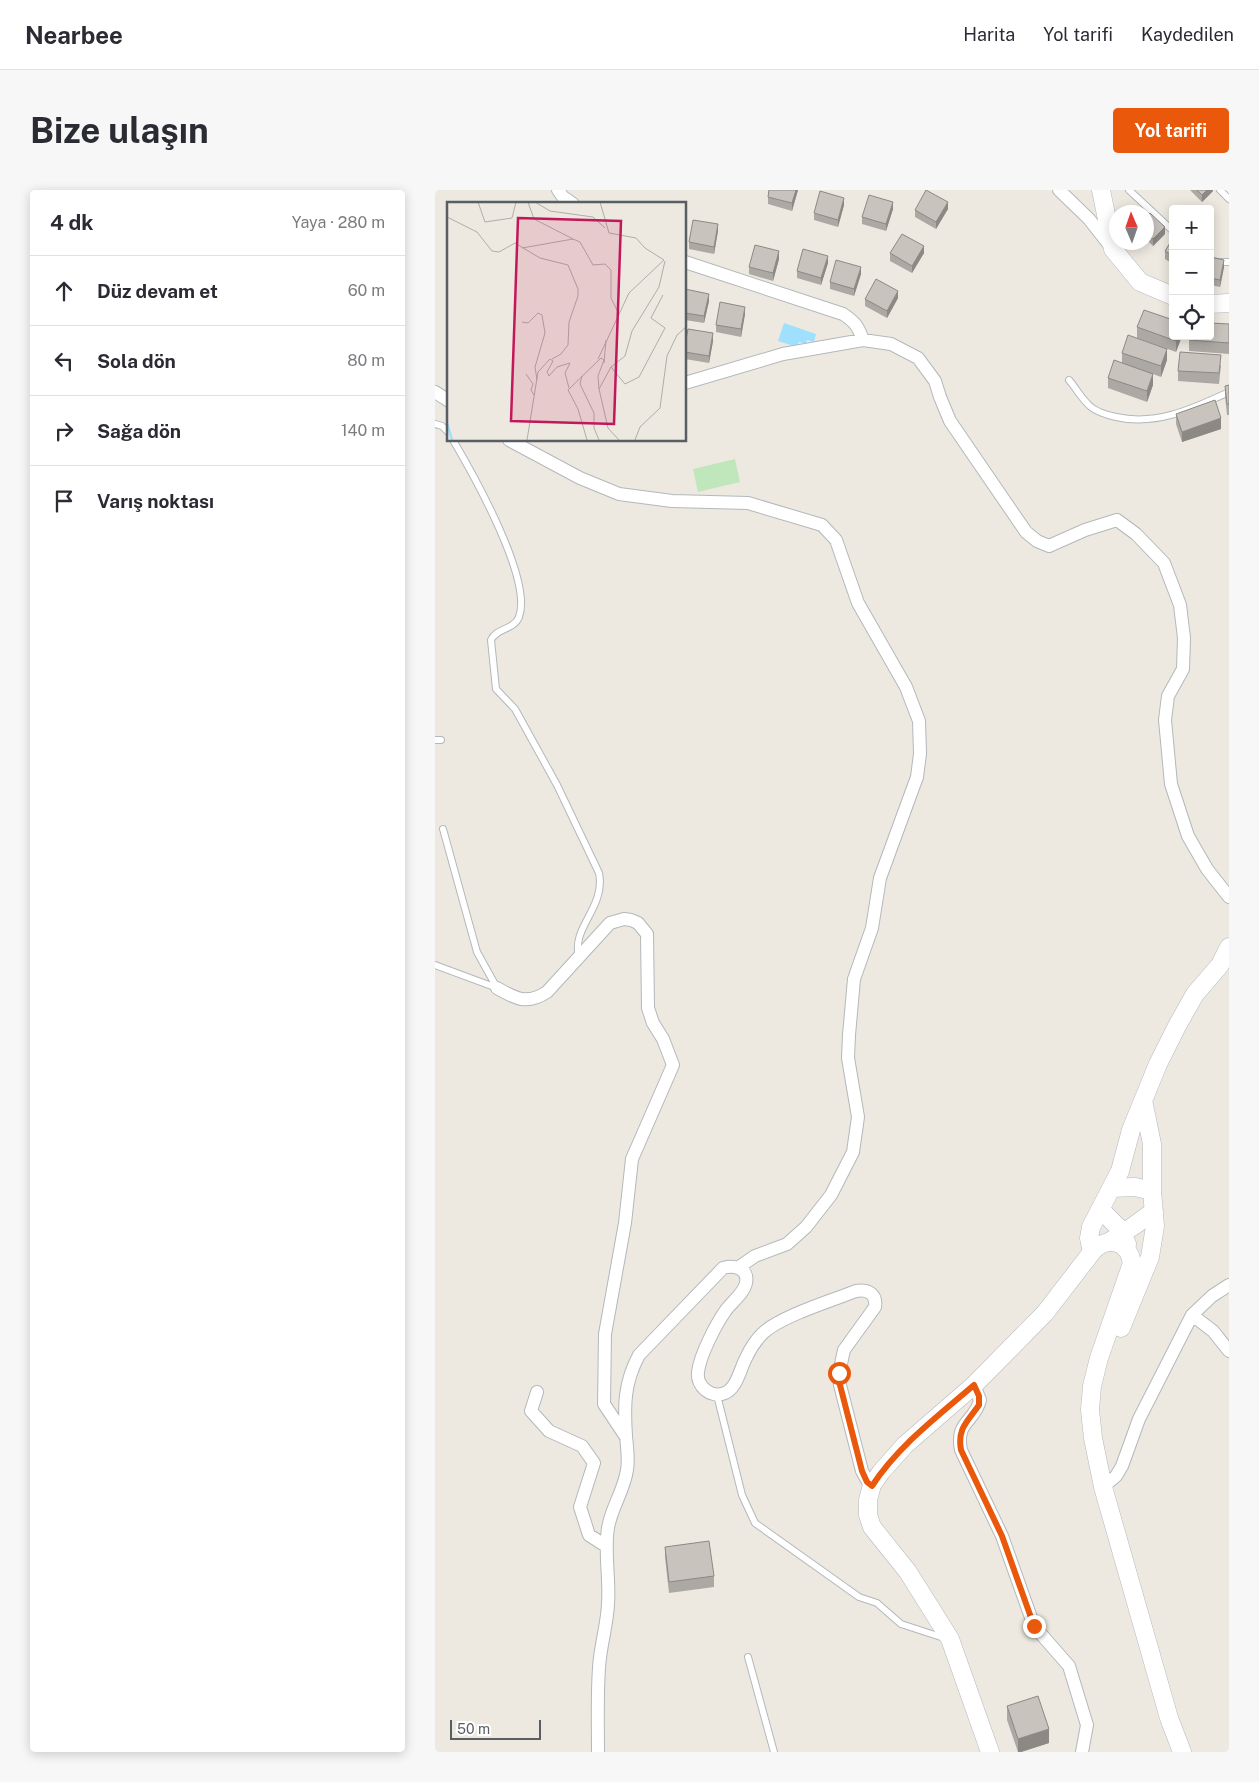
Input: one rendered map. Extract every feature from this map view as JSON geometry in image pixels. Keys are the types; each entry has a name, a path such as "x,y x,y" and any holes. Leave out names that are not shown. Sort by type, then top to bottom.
{"street":[{"path":"558,190 570,202"},
{"path":"1059,190 1089,219 1109,244"},
{"path":"1101,190 1109,229"},
{"path":"1114,250 1140,282 1171,295"},
{"path":"686,262 843,314 853,321 863,340"},
{"path":"1214,304 1229,303"},
{"path":"686,383 783,354 863,340 891,344 919,358 935,381 950,421 1026,532 1037,541 1049,546 1085,530 1117,520 1136,534 1164,563 1180,605 1184,638 1183,669 1168,696 1165,720 1171,784 1188,836 1207,869 1229,897"},
{"path":"435,392 447,401"},
{"path":"511,441 580,478 619,494 672,501 748,503 822,525 836,540 858,603 906,687 919,721 920,754 917,778 880,878 872,928 854,979 849,1034 849,1058 858,1117 853,1152 831,1195 805,1227 787,1244 755,1256 739,1267"},
{"path":"497,988 522,1000 531,1000 539,997 547,992 610,923 617,920 631,920 638,923 647,934 648,1008 653,1024 663,1039 673,1065 632,1160 625,1223 605,1334 604,1404 626,1437"},
{"path":"1092,1252 1089,1232 1120,1171 1131,1130 1158,1064 1195,994 1220,965 1229,947"},
{"path":"1099,1358 1108,1353 1116,1342 1150,1257 1155,1226 1152,1191 1152,1144 1143,1100"},
{"path":"1112,1188 1135,1187 1152,1191"},
{"path":"1100,1209 1115,1223 1117,1242 1128,1250 1132,1263 1099,1358 1092,1386 1090,1410 1093,1438 1103,1487 1169,1718 1182,1752"},
{"path":"990,1752 950,1639 907,1572 872,1527 868,1515 868,1500 872,1486 881,1472 905,1445 974,1385 1045,1313 1092,1252 1154,1211"},
{"path":"598,1752 599,1667 608,1606 609,1584 606,1546 611,1511 627,1472 625,1399 627,1382 639,1355 723,1268 731,1265 739,1267 746,1276 746,1283 743,1290 716,1324 699,1367 697,1377 701,1387 709,1393 717,1395 725,1393 733,1387 755,1342 773,1325 856,1291 869,1291 875,1298 875,1307 844,1350 839,1373 840,1385 862,1471 867,1482 872,1486"},
{"path":"1103,1487 1116,1476 1122,1466 1139,1419 1192,1315 1212,1296 1229,1285"},
{"path":"1192,1315 1213,1331 1229,1351"},
{"path":"974,1385 980,1400 979,1405 961,1429 961,1450 1002,1536 1034,1626 1069,1666 1087,1725 1082,1752"},
{"path":"537,1392 531,1411 549,1431 583,1446 594,1463 580,1507 589,1535 606,1546"}],"lane":[{"path":"1129,190 1169,227"},
{"path":"1220,190 1229,199"},
{"path":"1214,262 1229,262"},
{"path":"1069,380 1090,406 1110,415 1127,419 1155,419 1174,416 1229,392"},
{"path":"435,424 442,426 447,432"},
{"path":"454,441 504,537 520,586 520,613 517,622 513,626 495,634 491,640 496,689 515,709 557,784 601,881 599,897 579,937 577,947 579,956"},
{"path":"443,829 477,952 497,988"},
{"path":"435,964 497,988"},
{"path":"717,1395 742,1495 755,1523 859,1597 877,1603 901,1624 950,1639"},
{"path":"748,1657 774,1752"}],"green space":[{"path":"735,459 740,482 698,492 693,469"}],"water":[{"path":"784,323 816,334 814,342 807,340 806,344 799,342 797,347 778,341"}],"building":[{"path":"769,190 796,190 792,203 768,197"},
{"path":"926,190 948,202 936,222 915,210"},
{"path":"1197,190 1207,190 1202,195"},
{"path":"820,191 844,198 838,220 814,213"},
{"path":"869,195 893,202 886,224 862,217"},
{"path":"1154,217 1165,227 1154,238"},
{"path":"693,220 718,224 714,247 689,242"},
{"path":"902,234 924,246 912,266 890,253"},
{"path":"1169,244 1169,254 1165,251"},
{"path":"755,245 779,251 773,273 749,267"},
{"path":"803,249 828,256 821,278 797,271"},
{"path":"1214,258 1224,260 1220,280 1214,279"},
{"path":"836,260 861,267 854,289 830,282"},
{"path":"876,279 898,291 887,311 865,299"},
{"path":"686,289 709,294 704,316 686,313"},
{"path":"720,302 745,307 741,329 716,325"},
{"path":"1144,310 1169,319 1169,338 1137,327"},
{"path":"1214,323 1229,324 1229,343 1189,340 1214,340"},
{"path":"688,329 713,333 709,356 686,352"},
{"path":"1128,335 1167,349 1161,366 1122,353"},
{"path":"1180,352 1221,355 1219,373 1178,371"},
{"path":"1114,360 1153,374 1147,391 1108,378"},
{"path":"1229,385 1229,404 1227,404 1225,386"},
{"path":"1215,400 1221,418 1182,432 1176,414"},
{"path":"709,1541 714,1576 669,1582 665,1547"},
{"path":"1038,1696 1049,1729 1018,1739 1007,1706"}],"route":[{"path":"839,1373 840,1385 862,1471 867,1482 872,1486 881,1472 905,1445 974,1385 980,1400 979,1405 961,1429 961,1450 1002,1536 1034,1626"}]}
